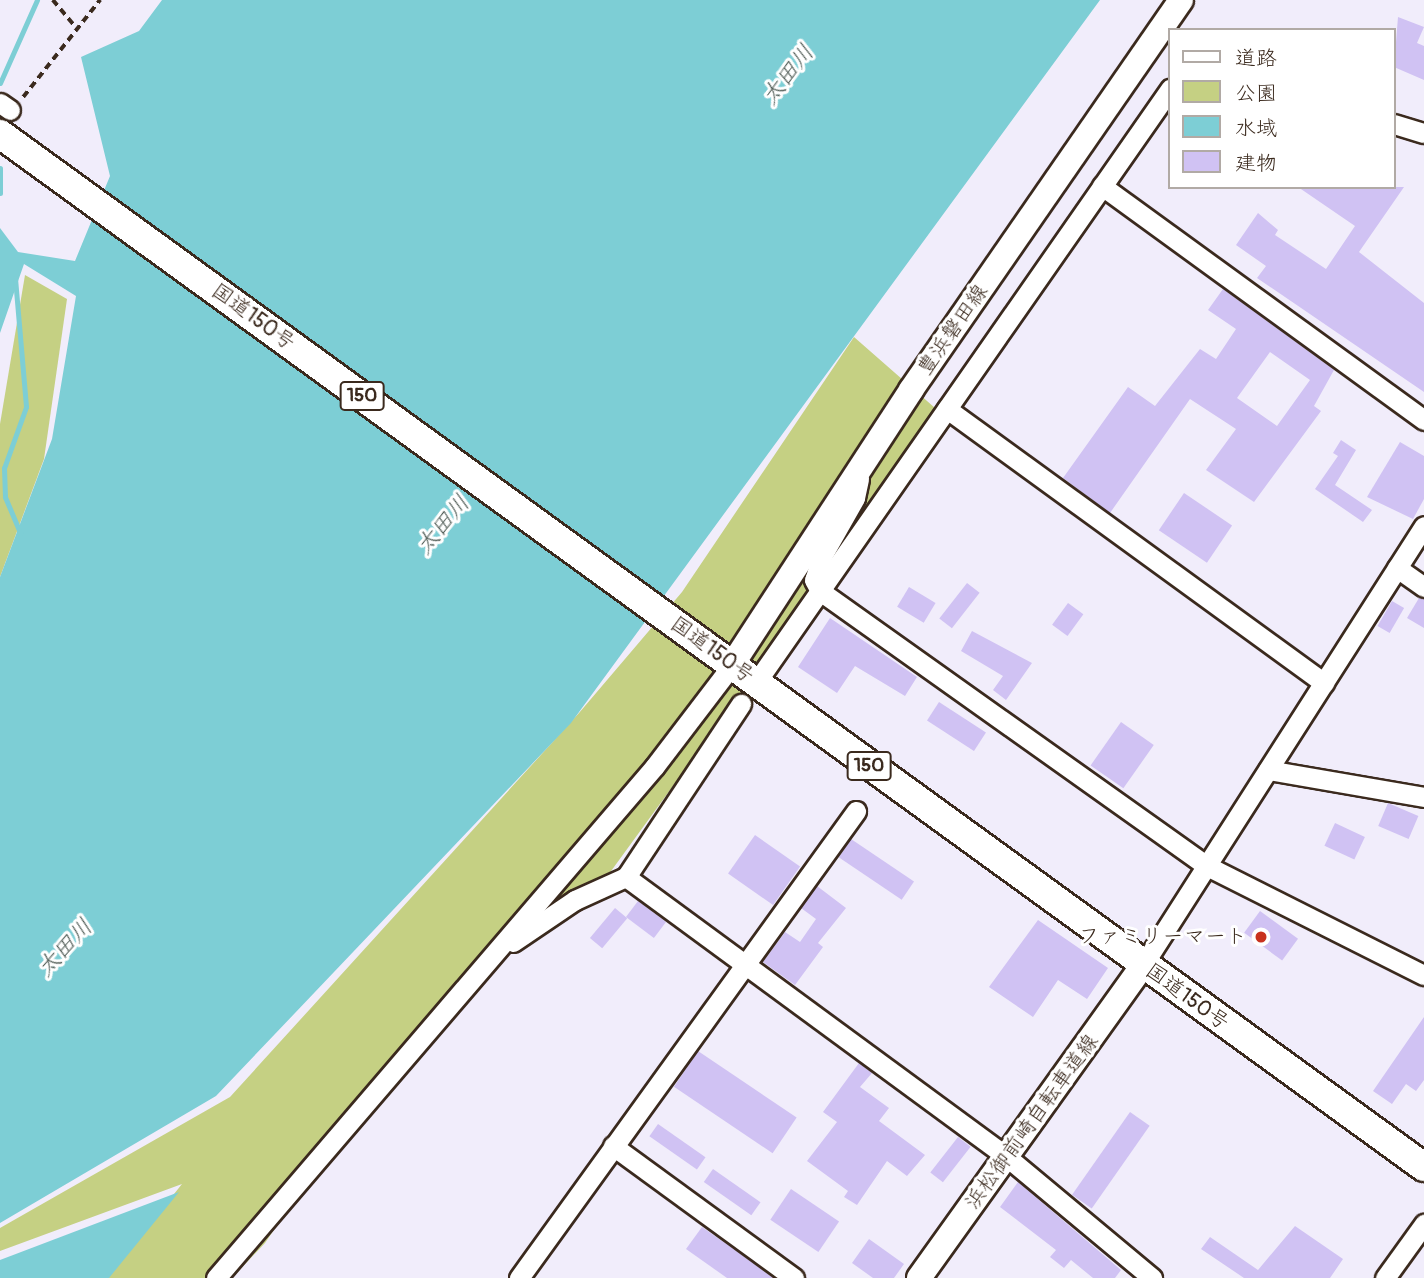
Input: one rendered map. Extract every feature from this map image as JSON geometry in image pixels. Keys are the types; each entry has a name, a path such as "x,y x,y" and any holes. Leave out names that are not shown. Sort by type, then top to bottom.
{"highway":[{"name":"国道150号","path":"3,116 728,661 1424,1167"}],"main road":[{"name":"豊浜磐田線","path":"728,661 1181,0"},
{"name":"浜松御前崎自転車道線","path":"919,1278 1143,965"}],"street":[{"path":"764,671 1168,92"},
{"path":"1396,125 1424,133"},
{"path":"1102,186 1424,420"},
{"path":"947,409 1324,683"},
{"path":"862,464 855,498 822,556 814,580 820,591 1207,866 1424,975"},
{"path":"1143,965 1424,526"},
{"path":"1397,568 1424,587"},
{"path":"216,1278 655,766 728,661"},
{"path":"492,956 575,900 626,877 741,704"},
{"path":"1268,770 1424,797"},
{"path":"519,1278 856,811"},
{"path":"626,877 1007,1157 1152,1278"},
{"path":"613,1146 794,1278"},
{"path":"1385,1278 1424,1224"}],"path":[{"path":"53,0 78,30"},
{"path":"3,116 78,30 100,0"}],"green space":[{"path":"25,275 67,299 44,459 0,577 0,424"},
{"path":"854,337 943,415 598,889 486,964 340,1133 265,1243 232,1278 107,1278 182,1184 0,1251 0,1228 230,1097 579,713 682,592"}],"water":[{"name":"太田川","path":"162,0 1100,0 571,723 216,1096 0,1223 0,577 52,439 76,296 24,264 0,333 0,228 18,252 75,261 110,176 81,57 139,31"},
{"path":"179,1192 109,1278 0,1278 0,1260"}],"building":[{"path":"1398,17 1424,27 1417,43 1424,46 1424,80 1396,68"},
{"path":"1404,187 1359,252 1424,303 1424,392 1257,278 1266,266 1236,245 1258,213 1278,230 1275,235 1326,269 1355,226 1301,189"},
{"path":"1223,289 1334,370 1314,406 1321,411 1254,502 1206,470 1236,429 1190,399 1110,513 1063,478 1128,387 1155,406 1200,349 1216,359 1236,329 1208,310","holes":["1270,352 1310,380 1277,426 1237,398"]},
{"path":"1341,440 1356,450 1335,485 1372,510 1363,522 1315,489 1338,456 1333,453"},
{"path":"1400,442 1424,456 1424,499 1413,519 1367,497"},
{"path":"1184,493 1232,525 1207,563 1159,530"},
{"path":"967,583 980,593 952,628 939,618"},
{"path":"909,587 936,603 924,623 897,607"},
{"path":"1419,598 1424,599 1424,628 1407,618"},
{"path":"1392,601 1404,608 1390,633 1378,626"},
{"path":"1068,603 1083,614 1068,636 1052,625"},
{"path":"830,618 917,677 905,696 855,666 837,693 798,667"},
{"path":"972,631 1032,663 1006,700 993,690 1003,676 961,651"},
{"path":"939,702 986,732 974,751 927,720"},
{"path":"1121,722 1154,745 1123,788 1091,765"},
{"path":"1388,803 1418,816 1409,839 1378,826"},
{"path":"1335,823 1365,837 1354,860 1324,846"},
{"path":"755,835 800,867 773,905 728,874"},
{"path":"851,839 914,881 902,900 839,857"},
{"path":"817,886 846,908 818,943 823,947 795,985 763,962 785,932 800,942 816,919 801,908"},
{"path":"638,901 666,922 654,938 626,917"},
{"path":"615,908 627,918 602,948 590,938"},
{"path":"1260,911 1298,939 1282,960 1244,933"},
{"path":"1038,920 1108,968 1087,999 1058,980 1033,1017 989,987"},
{"path":"1424,1017 1424,1080 1416,1091 1406,1084 1392,1104 1373,1091"},
{"path":"698,1051 797,1118 773,1153 674,1087"},
{"path":"859,1063 872,1073 860,1087 889,1108 879,1121 925,1155 907,1176 887,1161 857,1205 844,1197 848,1191 807,1161 837,1122 823,1112"},
{"path":"1130,1112 1150,1126 1092,1209 1072,1195"},
{"path":"658,1124 706,1157 697,1170 649,1136"},
{"path":"958,1137 971,1147 943,1182 930,1172"},
{"path":"713,1169 761,1202 751,1215 704,1182"},
{"path":"1018,1182 1121,1270 1115,1278 1093,1278 1071,1260 1064,1268 1050,1257 1056,1250 1000,1207"},
{"path":"791,1189 839,1221 818,1252 770,1220"},
{"path":"1295,1226 1343,1259 1330,1278 1244,1278 1201,1249 1210,1237 1258,1270"},
{"path":"702,1227 773,1278 727,1278 686,1249"},
{"path":"869,1239 904,1264 894,1278 873,1278 852,1263"}],"waterway":[{"path":"0,83 37,0"},
{"path":"0,168 0,193"},
{"path":"15,278 26,407 4,468 5,497 20,533"}],"place":[{"name":"ファミリーマート","path":"1261,937"}]}
